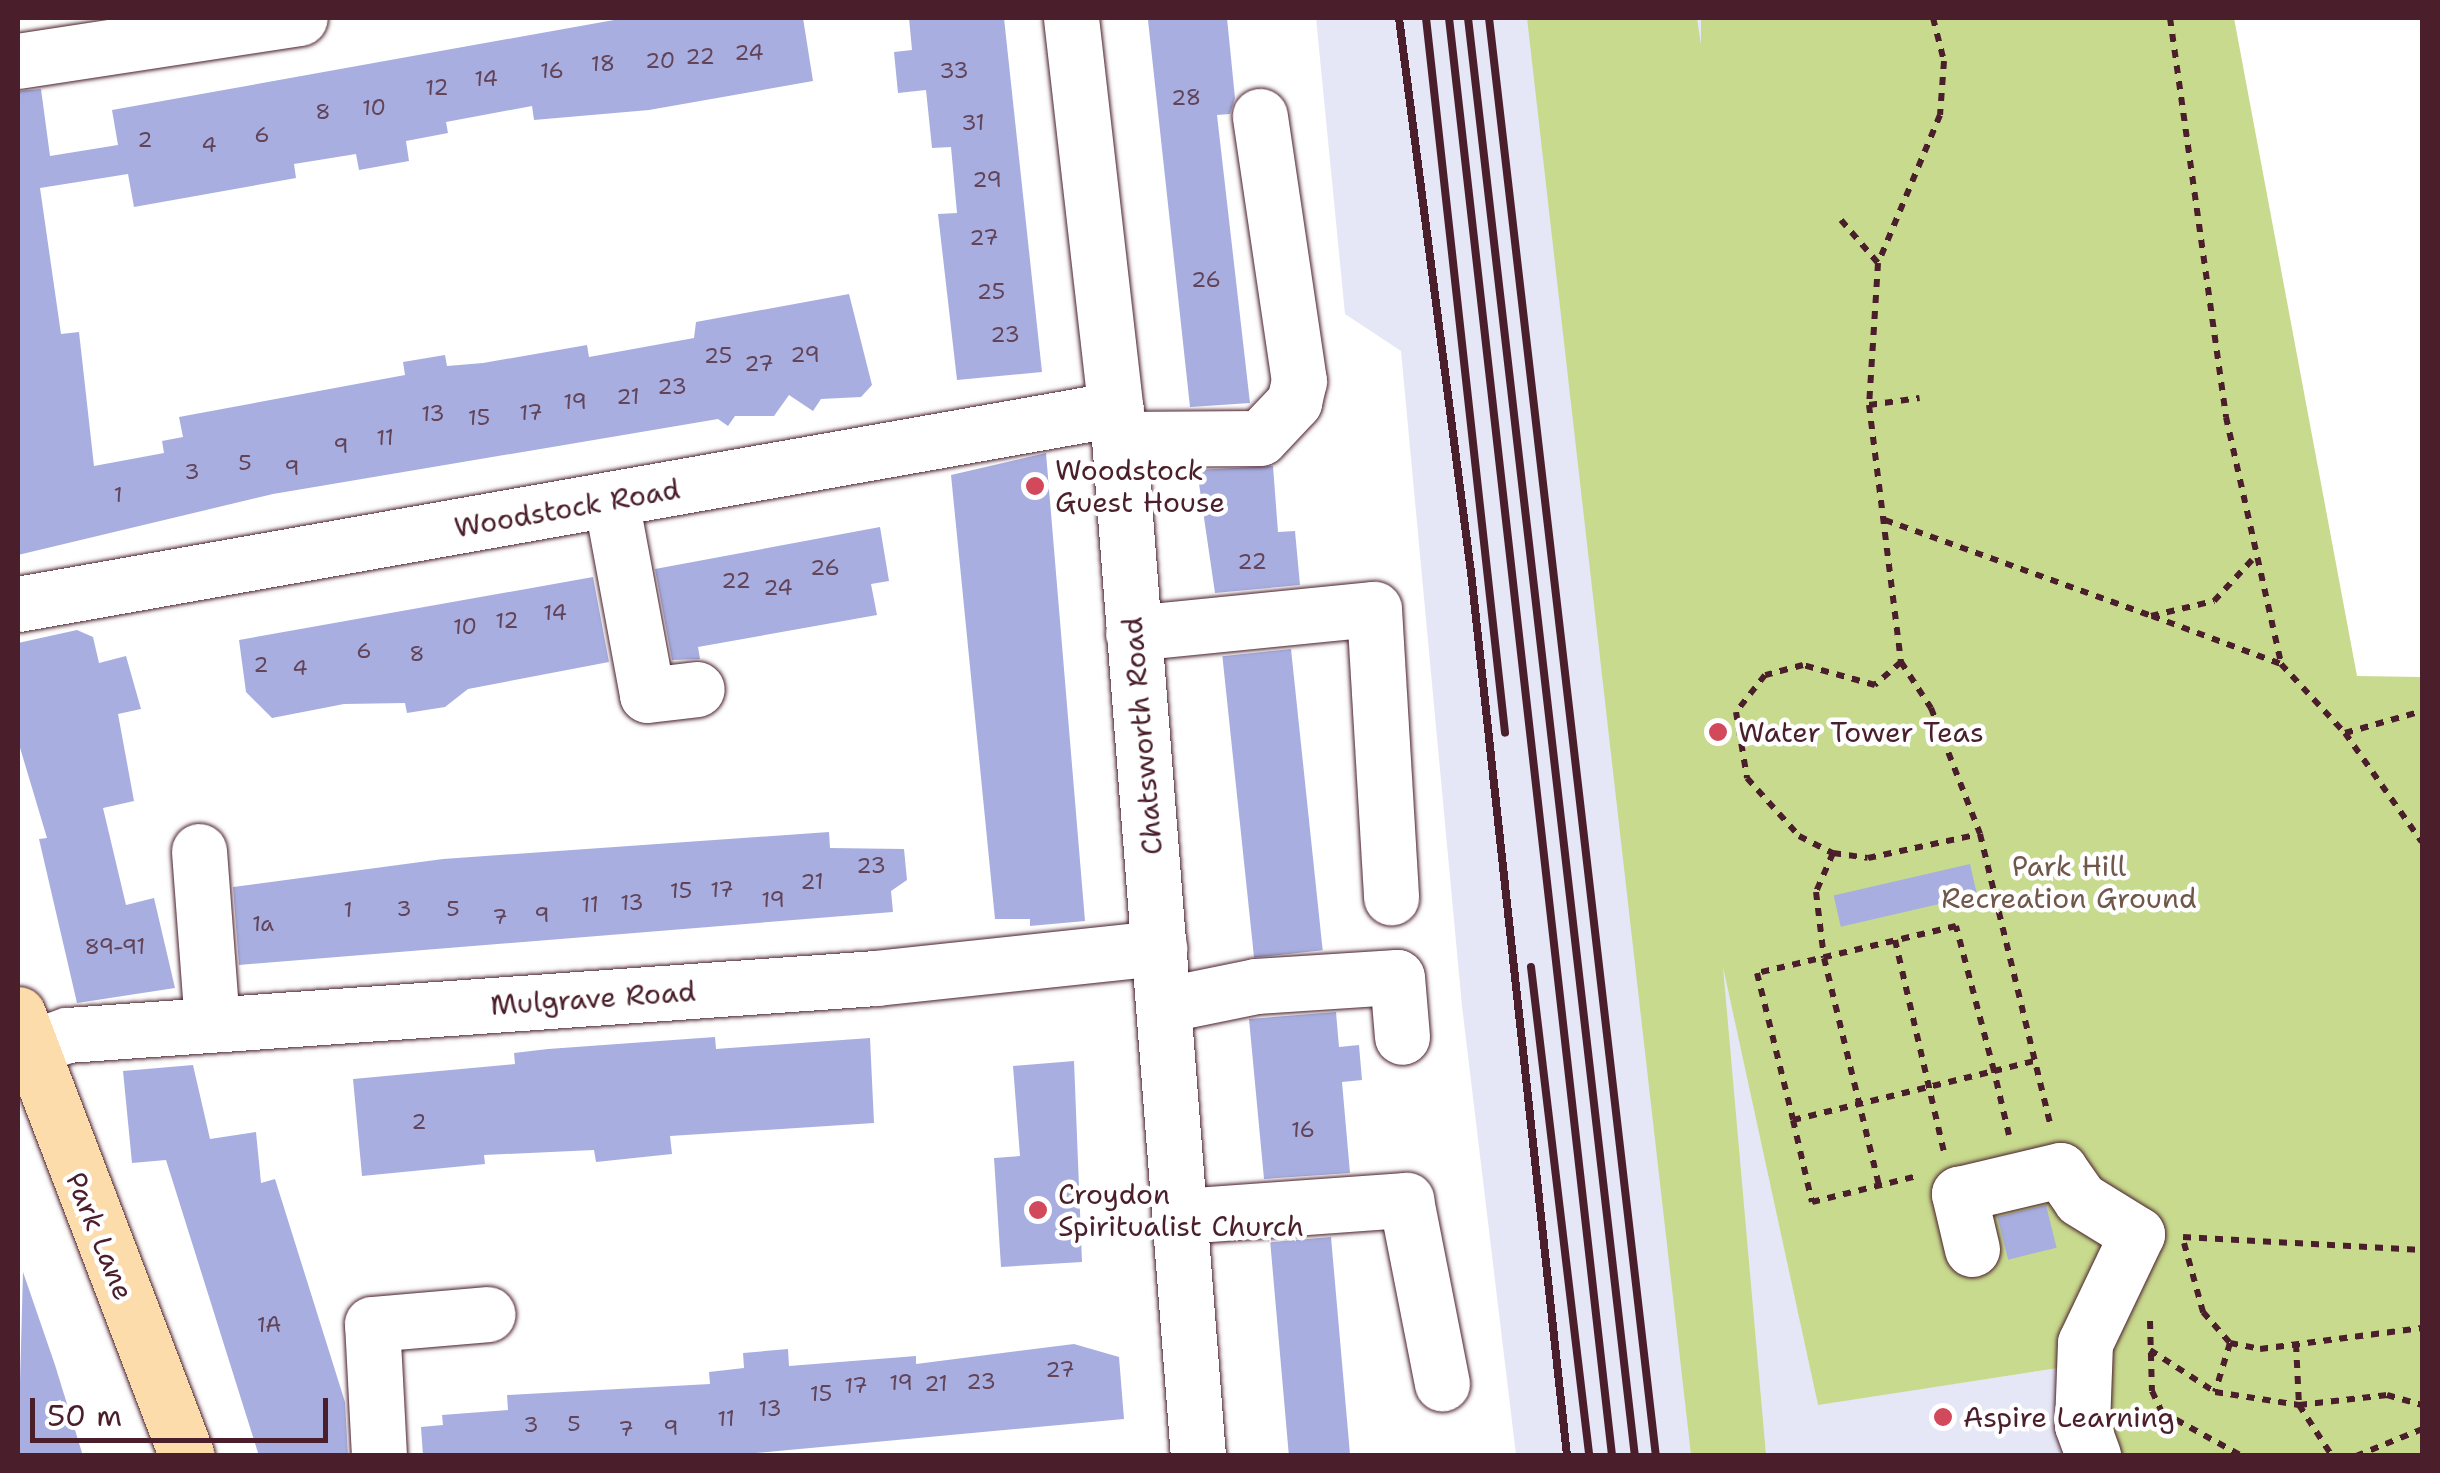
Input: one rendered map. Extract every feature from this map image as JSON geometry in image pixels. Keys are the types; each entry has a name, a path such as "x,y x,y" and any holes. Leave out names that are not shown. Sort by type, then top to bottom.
{"main road":[{"name":"Park Lane","path":"23,1031 187,1456"}],"street":[{"path":"18,62 142,30 300,18"},
{"name":"Chatsworth Road","path":"1071,18 1118,424 1198,1456"},
{"name":"Woodstock Road","path":"18,604 611,500 1118,424 1260,438 1294,402 1299,380 1260,116"},
{"path":"611,500 647,695 697,688"},
{"path":"1133,633 1374,609 1391,897"},
{"path":"199,851 212,1025"},
{"name":"Mulgrave Road","path":"23,1031 68,1036 876,978 1159,948"},
{"path":"1163,1005 1256,986 1397,978 1402,1037"},
{"path":"1972,1249 1959,1194 2036,1162 2080,1199 2160,1235 2085,1343 2081,1412 2093,1456"},
{"path":"1181,1216 1406,1200 1442,1383"},
{"path":"380,1456 372,1324 488,1314"}],"path":[{"path":"1933,18 1944,61 1940,115 1878,263 1869,405 1901,662 1931,708 1980,834 2038,1060 2036,1162"},
{"path":"2170,18 2253,559 2281,664"},
{"path":"1841,220 1878,263"},
{"path":"1869,405 1920,398"},
{"path":"1885,520 2281,664 2345,734 2422,842"},
{"path":"2151,616 2214,601 2253,559"},
{"path":"1901,662 1875,685 1787,667 1747,690 1736,712 1746,778 1799,836 1833,853 1868,858 1980,834"},
{"path":"2345,734 2422,711"},
{"path":"1833,853 1816,892 1824,958 1879,1186"},
{"path":"1930,1173 1812,1202 1757,973 1956,926 1994,1071 2036,1162"},
{"path":"1895,940 1948,1169"},
{"path":"1793,1120 2038,1060"},
{"path":"2160,1235 2422,1250"},
{"path":"2160,1235 2204,1312 2230,1344"},
{"path":"2151,1323 2150,1350 2162,1412 2242,1456"},
{"path":"2230,1344 2296,1344 2422,1328"},
{"path":"2215,1392 2230,1344"},
{"path":"2296,1344 2299,1405 2332,1456"},
{"path":"2150,1350 2215,1392 2299,1405 2386,1395 2422,1405"},
{"path":"2356,1456 2422,1429"}],"shaded area":[{"path":"1316,18 1701,18 1721,956 1818,1404 2065,1367 2080,1455 1516,1455 1462,1006 1401,351 1345,314"}],"green space":[{"name":"Park Hill Recreation Ground","path":"1527,18 1697,18 1701,45 1701,18 2234,18 2357,676 2422,677 2422,1455 2080,1455 2065,1367 1818,1405 1723,967 1766,1455 1691,1455"}],"building":[{"path":"625,18 803,18 813,81 649,110 534,120 532,106 446,122 448,133 406,141 409,161 359,170 356,154 294,164 296,178 134,207 128,174 40,188 61,334 79,332 94,466 164,453 162,441 183,437 179,417 405,375 403,362 445,355 447,366 483,363 587,345 589,357 694,338 696,322 849,294 872,385 861,397 821,399 813,411 789,395 774,416 735,416 728,426 718,419 273,494 18,555 18,91 41,89 50,156 118,145 112,110"},
{"path":"909,18 1004,18 1042,372 957,380 938,214 957,213 951,147 932,148 926,90 898,93 894,52 912,50"},
{"path":"1227,18 1235,98 1230,114 1217,115 1250,403 1190,407 1148,20"},
{"path":"1046,453 1085,921 1030,926 1030,919 995,919 951,475"},
{"path":"1273,466 1278,532 1295,531 1300,585 1215,593 1197,470"},
{"path":"880,527 889,581 871,584 877,615 698,647 700,659 672,660 655,569"},
{"path":"593,577 609,662 468,689 445,707 407,713 405,703 344,704 272,718 246,692 239,640"},
{"path":"77,630 93,637 99,663 126,656 141,709 118,714 134,801 103,808 126,905 154,898 175,988 77,1003 39,839 47,838 18,741 18,643"},
{"path":"1291,649 1323,950 1254,958 1222,656"},
{"path":"829,832 830,848 904,849 907,880 891,891 893,912 239,965 233,887 443,859"},
{"path":"1970,864 1977,895 1841,927 1834,895"},
{"path":"1336,1012 1339,1047 1359,1045 1362,1080 1342,1082 1350,1173 1264,1179 1249,1019"},
{"path":"715,1037 716,1049 870,1038 874,1123 670,1136 672,1154 596,1162 594,1150 484,1155 485,1164 362,1176 353,1079 515,1064 514,1053 548,1049"},
{"name":"Croydon Spiritualist Church","path":"1074,1061 1082,1262 1001,1267 994,1158 1020,1156 1013,1066"},
{"path":"193,1065 210,1139 256,1132 261,1183 275,1179 345,1402 348,1456 259,1456 166,1160 132,1163 123,1071"},
{"path":"2046,1205 2057,1248 2008,1260 1997,1217"},
{"path":"1331,1237 1350,1456 1289,1456 1270,1242"},
{"path":"23,1272 55,1365 83,1456 18,1456"},
{"path":"1074,1344 1119,1357 1124,1419 724,1456 423,1456 421,1427 443,1425 442,1415 508,1410 507,1395 710,1384 709,1372 744,1368 743,1353 788,1349 789,1366 916,1356 916,1364"}],"railway":[{"path":"1399,18 1471,572 1567,1456"},
{"path":"1426,18 1505,733"},
{"path":"1449,18 1612,1456"},
{"path":"1468,18 1635,1456"},
{"path":"1489,18 1656,1456"},
{"path":"1531,967 1589,1456"}],"place":[{"name":"Woodstock Guest House","path":"1035,486"},
{"name":"Water Tower Teas","path":"1718,732"},
{"name":"Croydon Spiritualist Church","path":"1038,1210"},
{"name":"Aspire Learning","path":"1943,1417"}]}
